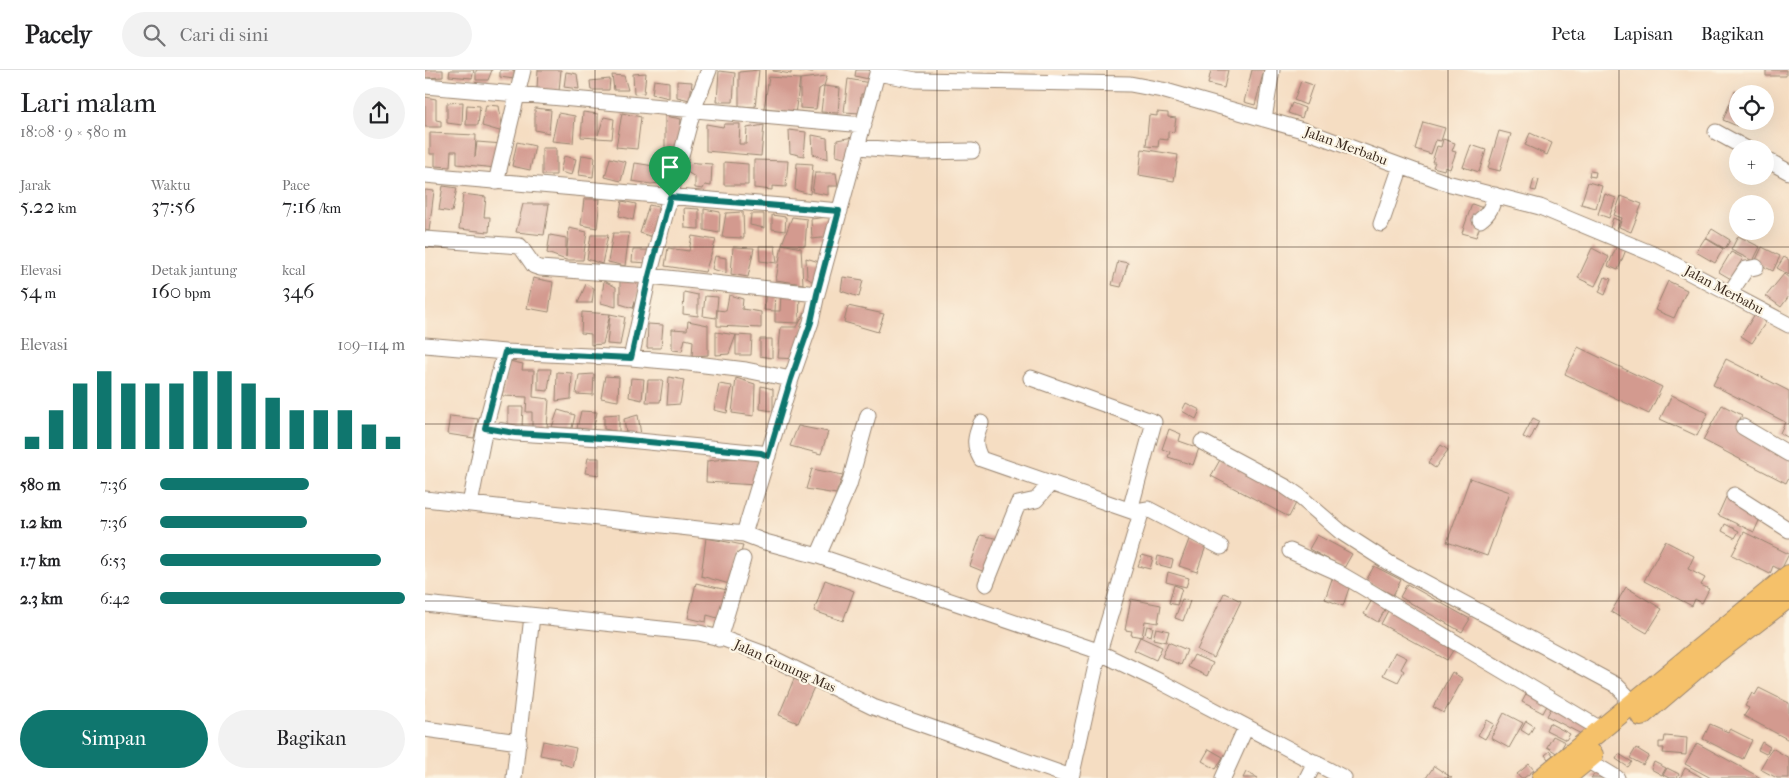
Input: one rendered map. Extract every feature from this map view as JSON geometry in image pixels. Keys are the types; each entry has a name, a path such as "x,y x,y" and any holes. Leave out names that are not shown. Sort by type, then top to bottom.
{"main road":[{"path":"1542,778 1789,575"},
{"path":"1565,778 1703,663 1789,597"}],"street":[{"path":"496,182 523,70"},
{"path":"631,358 649,276 693,110 709,70"},
{"path":"1264,119 1272,70"},
{"path":"744,534 791,379 811,322 839,211 878,72"},
{"name":"Jalan Merbabu","path":"878,72 916,80 1130,84 1161,90 1306,130 1448,183 1540,207 1642,249 1731,293 1789,325"},
{"path":"425,86 864,125"},
{"path":"1716,132 1731,140"},
{"path":"858,147 922,152 972,151"},
{"path":"1774,164 1789,172"},
{"path":"1381,224 1401,166"},
{"path":"425,175 839,211"},
{"path":"1480,220 1488,215 1495,195"},
{"path":"425,239 520,246 536,267 649,276 817,294"},
{"path":"1731,293 1747,269 1756,267"},
{"path":"425,345 505,352 631,358 746,370 791,379"},
{"path":"469,504 485,428 505,352"},
{"path":"1031,378 1154,422 1135,512 1099,652 1071,777"},
{"path":"818,556 849,485 868,415"},
{"path":"981,423 975,443 976,450 981,459 1135,512 1148,508 1221,547"},
{"path":"1743,427 1789,454"},
{"path":"485,428 529,434 618,439 761,453 768,456"},
{"path":"1203,442 1286,487 1341,532 1389,563 1617,685 1626,695 1625,711"},
{"path":"986,584 1018,504 1035,500 1051,483"},
{"path":"1734,495 1789,530"},
{"path":"425,499 744,534 765,542 818,556 1099,652 1163,683 1344,778"},
{"path":"1290,551 1337,572 1602,730"},
{"path":"719,639 743,559"},
{"name":"Jalan Gunung Mas","path":"425,604 699,633 762,653 873,707 1071,777"},
{"path":"514,778 532,616"},
{"path":"1223,778 1247,727"},
{"path":"425,729 519,742"},
{"path":"1587,760 1617,778"},
{"path":"1307,778 1315,762"}],"building":[{"path":"425,70 443,70 443,77 425,78"},
{"path":"450,70 474,70 472,78 449,76"},
{"path":"476,70 492,70 488,80 476,80"},
{"path":"500,70 514,70 514,79 500,77"},
{"path":"538,70 561,70 559,91 537,89"},
{"path":"759,70 755,107 739,106 739,72"},
{"path":"791,70 791,74 773,71"},
{"path":"813,70 813,72 799,71"},
{"path":"856,70 875,70 873,80 855,76"},
{"path":"1211,70 1228,70 1224,88 1208,84"},
{"path":"1252,70 1264,70 1255,105 1244,102"},
{"path":"1766,70 1786,70 1786,76 1766,76"},
{"path":"719,71 735,73 733,102 717,102"},
{"path":"566,72 577,74 579,89 564,87"},
{"path":"646,73 644,93 634,94 633,74"},
{"path":"612,75 624,76 628,90 614,90"},
{"path":"827,76 824,86 819,89 816,109 800,108 800,79"},
{"path":"769,77 800,79 795,114 764,108"},
{"path":"610,79 609,90 591,90 590,81"},
{"path":"848,79 870,83 868,94 861,94 860,113 844,112"},
{"path":"654,80 669,82 669,98 652,94"},
{"path":"677,81 692,82 690,100 677,97"},
{"path":"1301,81 1313,85 1306,105 1294,100"},
{"path":"824,86 840,88 838,113 821,112"},
{"path":"425,97 436,99 436,120 441,121 441,127 425,127"},
{"path":"463,102 462,125 447,123 447,103"},
{"path":"1292,103 1305,108 1302,118 1288,113"},
{"path":"467,105 480,106 478,125 466,125"},
{"path":"486,105 499,106 503,132 482,126"},
{"path":"1729,106 1729,123 1723,120"},
{"path":"535,108 551,110 549,133 535,130"},
{"path":"583,112 598,114 598,135 604,117 614,119 612,139 581,137"},
{"path":"1157,112 1168,113 1168,117 1176,118 1174,132 1168,131 1168,140 1159,139 1158,147 1146,146 1149,115 1157,116"},
{"path":"558,113 575,116 573,143 552,141"},
{"path":"622,113 641,117 637,149 616,147"},
{"path":"665,116 681,119 679,150 665,149"},
{"path":"1423,122 1445,128 1441,141 1436,140 1431,154 1415,149"},
{"path":"706,124 723,127 724,124 740,124 739,144 746,144 747,128 764,125 761,156 706,151"},
{"path":"789,130 806,132 804,156 790,153"},
{"path":"1499,131 1511,134 1500,171 1488,168"},
{"path":"430,133 476,135 475,157 477,142 503,144 496,168 457,164 457,151 451,151 450,167 435,166 435,154 430,154"},
{"path":"1530,133 1552,143 1547,155 1525,145"},
{"path":"812,135 827,138 828,159 813,154"},
{"path":"853,137 852,160 836,156 837,140"},
{"path":"1443,139 1455,143 1452,151 1456,152 1450,169 1445,167 1444,170 1433,167 1435,162 1432,162 1437,146 1441,147"},
{"path":"517,142 535,146 530,170 512,166"},
{"path":"1471,145 1486,150 1479,172 1463,167"},
{"path":"542,148 556,148 556,175 542,175"},
{"path":"1142,149 1178,155 1174,181 1139,175"},
{"path":"657,152 668,154 675,163 670,182 651,184 632,181 635,163 654,166"},
{"path":"582,155 595,157 593,177 579,175"},
{"path":"564,156 576,159 572,175 560,172"},
{"path":"610,158 626,162 621,181 605,177"},
{"path":"754,160 788,161 786,187 772,186 772,190 754,188"},
{"path":"684,162 712,164 711,186 705,185 703,189 695,188 695,177 687,172"},
{"path":"724,162 748,164 748,185 724,185"},
{"path":"797,163 813,164 810,194 795,190"},
{"path":"1590,171 1596,172 1595,177 1589,176"},
{"path":"815,173 836,173 838,186 828,186 828,195 812,192"},
{"path":"1534,179 1539,180 1536,191 1531,190"},
{"path":"1588,182 1602,186 1596,208 1581,204"},
{"path":"443,186 457,188 452,212 439,210"},
{"path":"425,190 434,191 429,231 425,230"},
{"path":"463,194 486,197 484,217 490,217 489,232 459,229"},
{"path":"1605,194 1616,198 1609,218 1598,214"},
{"path":"1621,196 1642,204 1631,232 1619,227 1622,218 1614,215"},
{"path":"584,199 600,199 597,228 581,225"},
{"path":"622,201 636,204 633,220 619,216"},
{"path":"523,204 549,204 544,235 516,232"},
{"path":"1472,204 1486,209 1476,237 1462,233"},
{"path":"649,205 658,207 656,238 640,233"},
{"path":"684,208 699,209 699,229 685,228"},
{"path":"704,209 720,212 719,233 704,230"},
{"path":"743,212 744,238 722,237 726,213"},
{"path":"751,214 764,214 764,228 750,225"},
{"path":"772,215 786,217 785,231 772,229"},
{"path":"836,216 831,237 812,239 811,219"},
{"path":"792,217 807,219 805,246 782,244"},
{"path":"1613,218 1620,221 1616,231 1610,228"},
{"path":"569,228 587,232 583,260 566,260 547,253 550,235 566,238 566,257"},
{"path":"1712,229 1730,240 1725,249 1706,238"},
{"path":"613,233 629,233 625,266 608,262"},
{"path":"591,235 608,235 602,264 587,259"},
{"path":"692,236 716,240 705,272 665,266 668,248 689,251"},
{"path":"1705,238 1723,249 1715,263 1696,252"},
{"path":"1736,240 1746,240 1760,247 1753,261 1731,250"},
{"path":"1618,243 1627,247 1618,270 1608,266"},
{"path":"782,244 801,248 803,284 776,280"},
{"path":"759,246 775,246 777,263 760,261"},
{"path":"733,247 754,248 748,277 731,274"},
{"path":"1762,247 1780,256 1773,271 1755,262"},
{"path":"1592,248 1609,257 1595,286 1578,278"},
{"path":"633,250 650,250 650,263 632,262"},
{"path":"1731,252 1743,258 1731,279 1719,272"},
{"path":"715,256 726,258 726,273 712,269"},
{"path":"1784,257 1789,260 1789,275 1777,268"},
{"path":"806,258 819,262 818,285 807,278"},
{"path":"1118,261 1128,263 1121,287 1112,285"},
{"path":"1784,274 1789,278 1789,296 1781,307 1766,296"},
{"path":"843,277 863,280 859,297 841,291"},
{"path":"1605,277 1611,279 1605,295 1599,292"},
{"path":"533,278 553,282 549,312 527,308"},
{"path":"643,280 633,308 620,304 620,281"},
{"path":"604,281 616,287 616,307 601,303"},
{"path":"1668,281 1687,290 1674,318 1655,310"},
{"path":"586,284 594,288 592,303 578,303"},
{"path":"684,292 698,295 698,316 683,314"},
{"path":"766,292 776,293 775,311 764,310"},
{"path":"781,294 800,295 799,323 775,322 775,311 780,311"},
{"path":"729,295 743,299 742,309 761,312 761,328 717,326 717,310 726,311"},
{"path":"705,296 718,297 716,318 703,316"},
{"path":"810,303 797,359 778,358 781,327 797,327"},
{"path":"848,306 884,314 878,332 844,322"},
{"path":"582,312 610,314 603,344 591,345 591,334 581,333"},
{"path":"610,314 625,317 620,345 607,344"},
{"path":"1755,314 1766,322 1752,343 1741,336"},
{"path":"688,321 708,325 708,355 692,356 693,341 685,339 682,351 672,350 672,329 687,330"},
{"path":"648,324 663,325 661,348 647,348"},
{"path":"716,332 736,335 729,354 716,355"},
{"path":"736,335 752,336 751,355 736,355"},
{"path":"760,339 772,339 772,358 760,356"},
{"path":"1578,347 1662,387 1649,414 1565,374"},
{"path":"1726,359 1789,391 1789,438 1780,433 1785,422 1713,385"},
{"path":"509,361 523,364 522,370 534,370 533,397 549,399 547,428 532,428 532,412 526,412 527,397 502,396"},
{"path":"538,369 551,369 548,391 538,390"},
{"path":"557,372 572,373 571,399 556,401"},
{"path":"594,374 593,395 576,394 579,375"},
{"path":"605,376 619,377 618,401 601,398"},
{"path":"669,377 684,380 680,404 667,405"},
{"path":"631,378 644,379 642,400 629,397"},
{"path":"736,378 755,384 754,416 732,413"},
{"path":"648,380 663,380 660,402 646,402"},
{"path":"719,384 732,386 727,413 714,410"},
{"path":"761,386 773,389 773,411 760,409"},
{"path":"1672,395 1708,413 1697,436 1660,419"},
{"path":"1186,403 1200,410 1196,419 1182,411"},
{"path":"1722,405 1742,415 1736,427 1789,455 1789,477 1786,483 1703,440"},
{"path":"508,407 523,407 522,427 508,426"},
{"path":"558,410 575,415 572,428 552,427"},
{"path":"581,411 597,412 593,430 577,428"},
{"path":"619,414 619,432 604,429 604,415"},
{"path":"638,415 641,435 626,434 624,419"},
{"path":"450,416 478,419 474,438 447,434"},
{"path":"1533,418 1539,421 1530,440 1523,437"},
{"path":"798,426 828,432 821,454 790,446"},
{"path":"1169,429 1181,434 1179,441 1199,448 1193,465 1168,457 1170,452 1162,449"},
{"path":"1441,445 1448,450 1435,468 1428,463"},
{"path":"758,455 756,485 706,482 707,461"},
{"path":"588,458 599,458 599,475 585,473"},
{"path":"1221,458 1298,499 1289,517 1211,476"},
{"path":"812,469 843,475 836,494 806,489"},
{"path":"1470,478 1510,492 1487,556 1447,542"},
{"path":"1726,497 1762,514 1754,532 1718,515"},
{"path":"1725,524 1739,531 1735,538 1722,531"},
{"path":"1744,532 1789,554 1781,570 1773,566 1770,574 1732,555"},
{"path":"981,535 999,539 987,573 970,566"},
{"path":"1317,535 1352,554 1344,568 1309,549"},
{"path":"1190,537 1207,543 1197,572 1179,566"},
{"path":"706,538 743,545 733,585 701,576"},
{"path":"1665,541 1694,556 1688,569 1705,578 1701,585 1709,589 1702,603 1695,599 1692,606 1644,581"},
{"path":"1142,555 1153,558 1150,569 1138,566"},
{"path":"1158,556 1173,560 1171,568 1156,564"},
{"path":"1374,566 1401,580 1393,595 1366,581"},
{"path":"1168,572 1189,578 1186,587 1166,582"},
{"path":"1332,579 1350,585 1343,606 1325,599"},
{"path":"825,580 854,591 843,621 814,611"},
{"path":"696,583 727,590 721,619 707,615 706,622 688,618"},
{"path":"1407,584 1470,619 1462,632 1400,597"},
{"path":"1174,585 1182,588 1177,605 1169,603"},
{"path":"1626,587 1662,609 1647,633 1611,612"},
{"path":"1224,593 1241,601 1214,658 1197,650"},
{"path":"1373,598 1387,606 1378,622 1364,614"},
{"path":"1131,599 1161,605 1158,623 1145,621 1142,637 1131,635 1132,631 1125,630"},
{"path":"1182,599 1190,601 1183,621 1175,618"},
{"path":"1390,607 1457,644 1447,660 1381,624"},
{"path":"1147,626 1153,627 1151,636 1145,634"},
{"path":"1156,628 1169,631 1166,642 1153,639"},
{"path":"1140,637 1162,647 1156,660 1134,650"},
{"path":"1168,642 1187,650 1181,665 1162,657"},
{"path":"1395,652 1407,658 1401,669 1404,671 1398,682 1383,675"},
{"path":"1194,655 1213,663 1207,676 1188,667"},
{"path":"1452,672 1463,679 1444,713 1433,707"},
{"path":"794,679 814,687 798,723 779,715"},
{"path":"1759,688 1789,703 1789,740 1744,716 1749,708 1745,706 1752,693 1755,695"},
{"path":"1529,689 1550,700 1543,713 1522,702"},
{"path":"1553,705 1589,724 1583,735 1547,716"},
{"path":"1504,713 1523,723 1509,748 1491,738"},
{"path":"1487,720 1494,724 1485,739 1478,735"},
{"path":"1526,721 1534,726 1529,735 1521,730"},
{"path":"1549,723 1570,734 1566,740 1546,730"},
{"path":"1710,724 1728,732 1730,729 1752,740 1743,759 1703,739"},
{"path":"1553,736 1565,742 1558,754 1547,747"},
{"path":"1665,736 1687,738 1686,755 1663,753 1664,748 1659,748 1659,742 1664,742"},
{"path":"543,741 576,748 572,767 560,763 560,759 540,755"},
{"path":"1762,742 1770,747 1766,754 1758,750"},
{"path":"1697,743 1761,778 1711,778 1685,764"},
{"path":"1636,748 1649,756 1643,765 1630,758"},
{"path":"1772,748 1789,758 1789,778 1777,778 1760,769"},
{"path":"1209,749 1223,757 1216,769 1202,761"},
{"path":"1550,751 1553,755 1548,759 1545,755"},
{"path":"1619,754 1632,762 1628,767 1616,759"},
{"path":"1654,762 1666,768 1662,775 1651,769"},
{"path":"1529,764 1534,770 1524,778 1520,778 1517,774"},
{"path":"1434,766 1452,778 1426,778"},
{"path":"1667,768 1679,774 1677,778 1669,778 1663,775"},
{"path":"1685,768 1703,778 1680,778"},
{"path":"1598,770 1609,778 1591,778"},
{"path":"1246,772 1258,778 1243,778"}],"route":[{"path":"670,197 839,211 811,322 791,379 768,456 761,453 618,439 515,433 485,428 505,352 631,358 649,276 670,197"}]}
